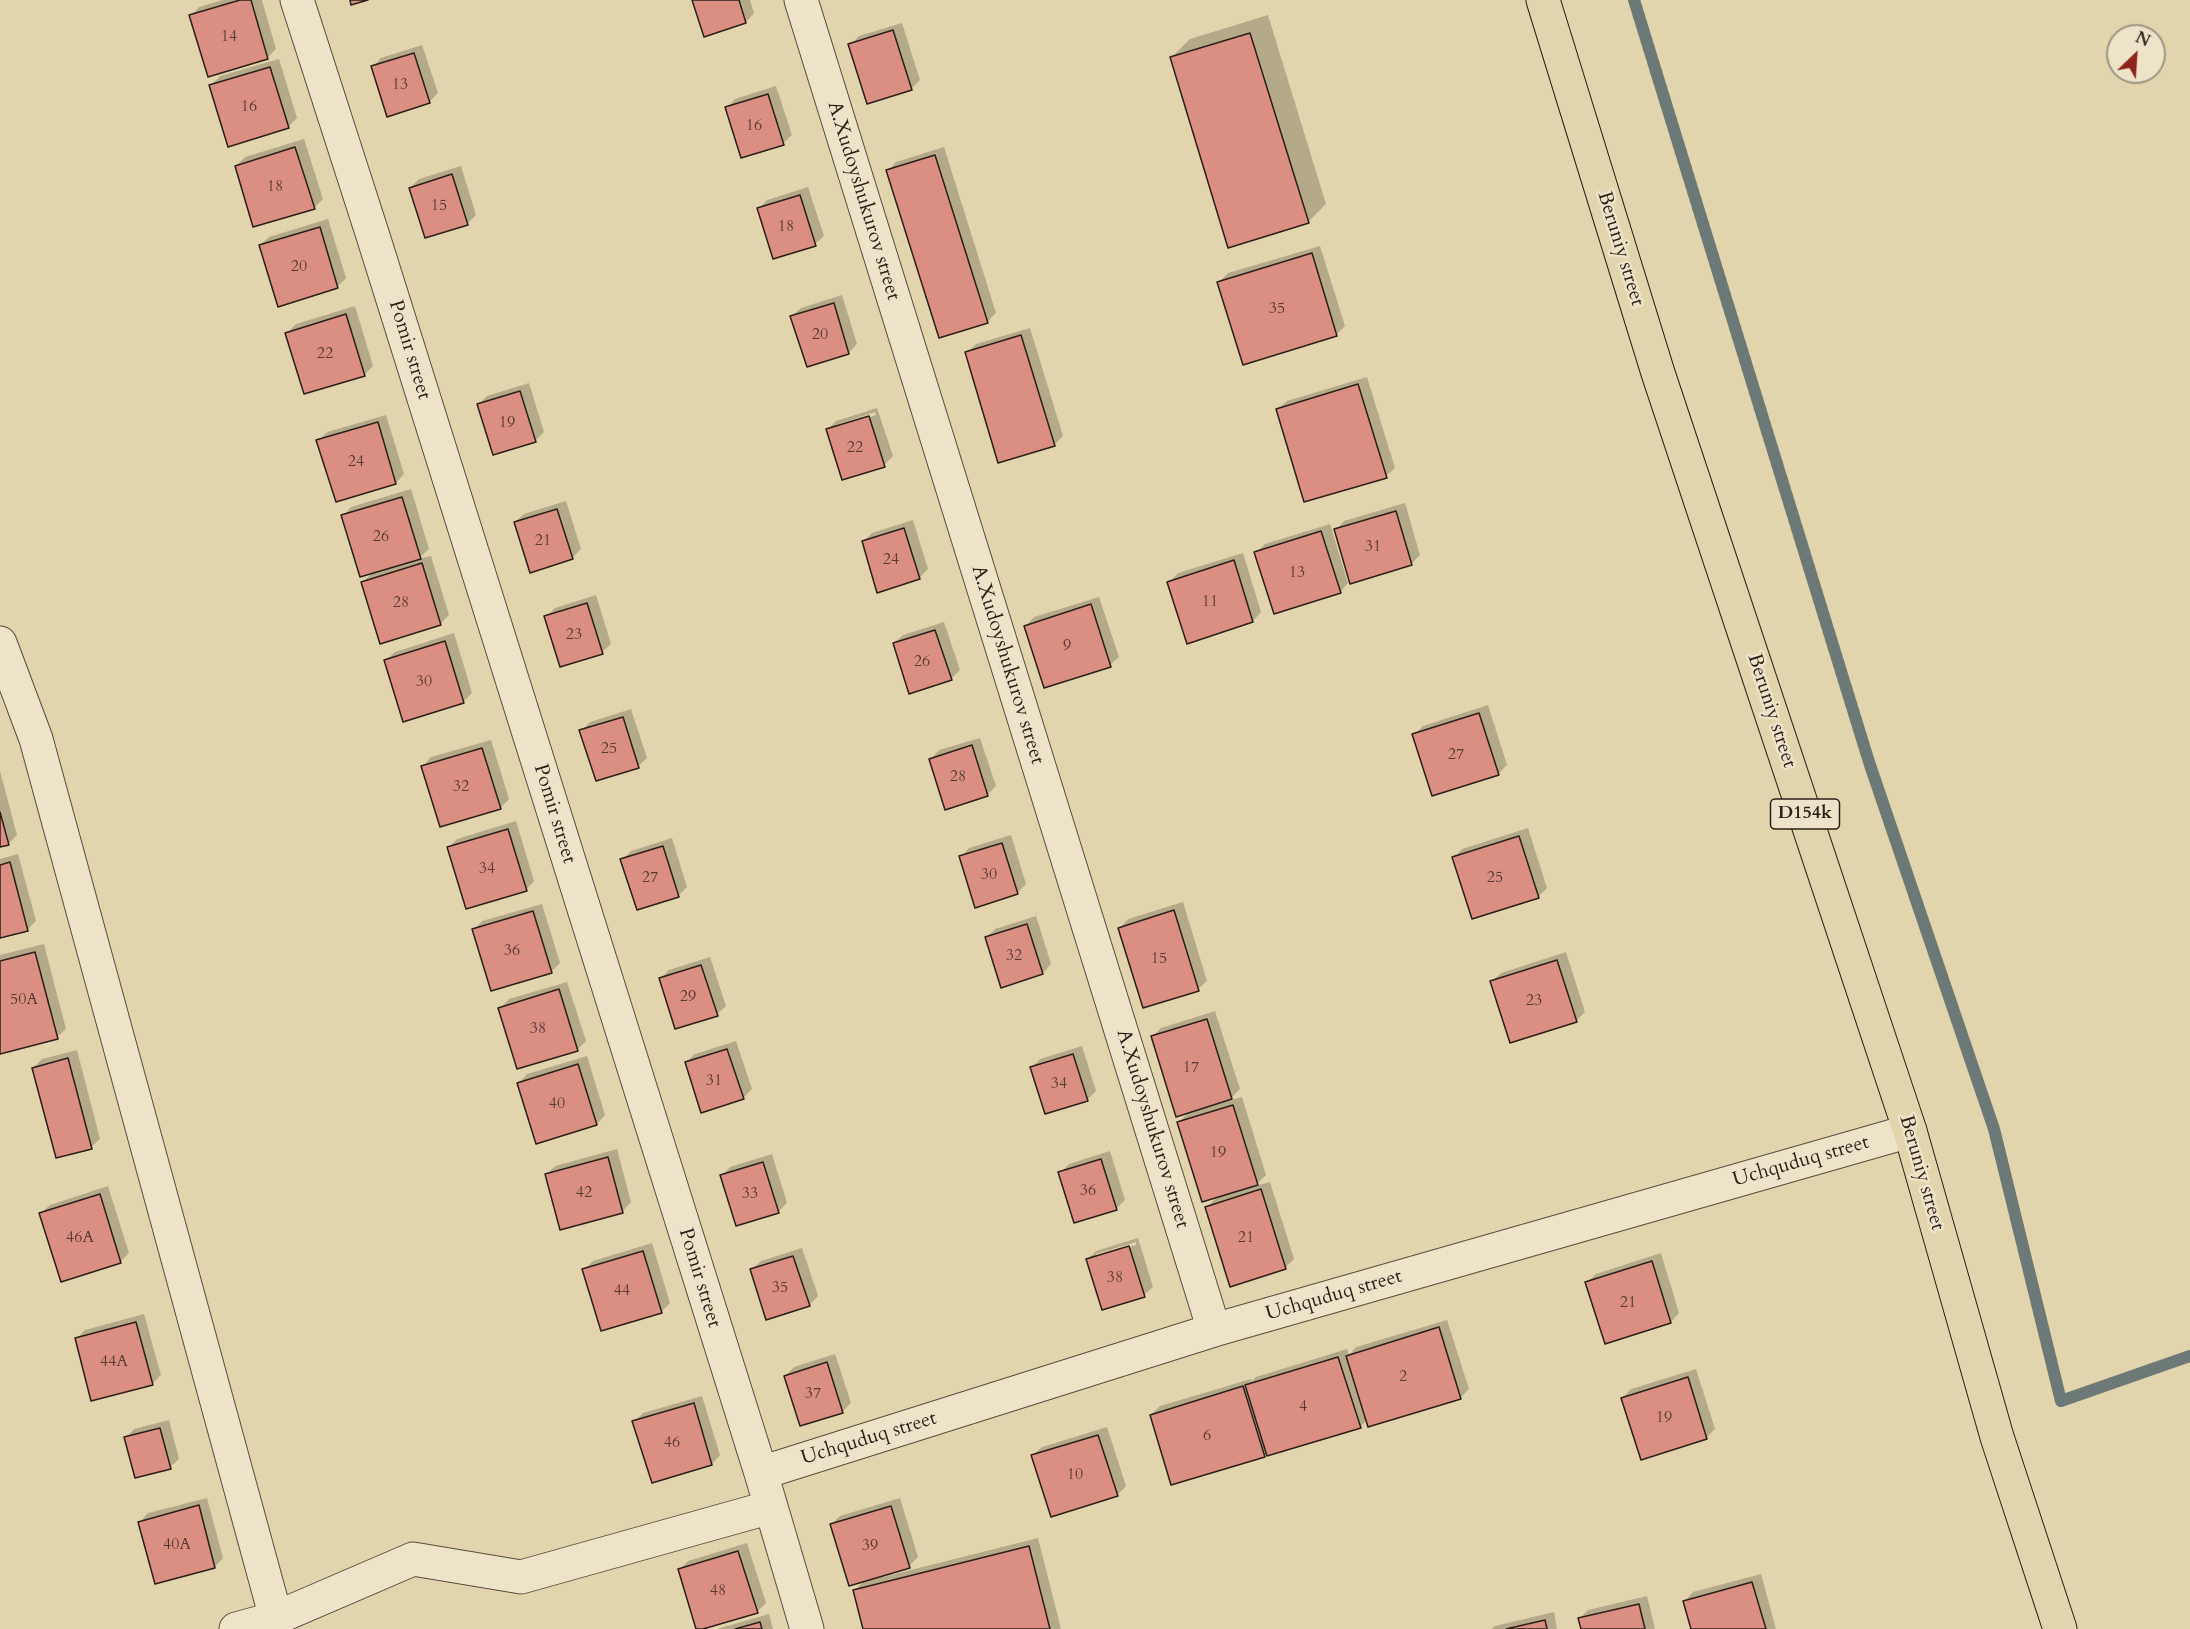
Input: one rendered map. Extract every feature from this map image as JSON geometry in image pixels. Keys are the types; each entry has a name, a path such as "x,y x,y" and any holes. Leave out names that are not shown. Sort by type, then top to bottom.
{"main road":[{"name":"Beruniy street","path":"1543,0 1658,373 1910,1131 1997,1437 2060,1629"}],"street":[{"name":"Pomir street","path":"297,0 384,270 761,1473 807,1629"},
{"name":"A.Xudoyshukurov street","path":"801,0 1214,1330"},
{"path":"0,643 36,740 276,1618"},
{"name":"Uchquduq street","path":"761,1473 1214,1330 1910,1131"},
{"path":"236,1629 276,1618 413,1559 521,1577 771,1507"}],"building":[{"path":"240,0 251,0 268,59 208,77 189,15"},
{"path":"350,0 368,0 351,5"},
{"path":"692,0 739,0 746,23 704,37"},
{"path":"893,30 912,90 867,104 848,44"},
{"path":"1250,33 1309,223 1228,248 1170,57"},
{"path":"414,53 430,103 387,117 371,66"},
{"path":"270,67 289,128 228,147 209,85"},
{"path":"768,94 784,145 741,158 725,107"},
{"path":"295,147 315,209 253,227 235,166"},
{"path":"935,155 988,323 939,338 886,170"},
{"path":"452,174 468,225 425,238 409,188"},
{"path":"800,195 816,246 773,259 757,208"},
{"path":"320,227 338,288 278,307 259,245"},
{"path":"1312,253 1337,336 1243,365 1217,282"},
{"path":"834,303 849,354 807,367 790,316"},
{"path":"346,314 365,376 304,394 285,333"},
{"path":"1021,335 1055,446 998,463 965,352"},
{"path":"1358,384 1387,478 1304,502 1276,409"},
{"path":"520,391 536,442 493,455 477,404"},
{"path":"869,416 885,467 842,480 826,429"},
{"path":"378,422 396,484 336,502 316,440"},
{"path":"402,497 421,559 360,577 341,515"},
{"path":"557,509 573,559 530,573 514,522"},
{"path":"1396,511 1412,565 1350,584 1334,529"},
{"path":"904,528 920,579 877,593 862,541"},
{"path":"1321,531 1341,593 1274,614 1254,552"},
{"path":"1234,560 1253,622 1187,644 1167,582"},
{"path":"422,563 441,625 380,644 361,582"},
{"path":"587,603 603,654 560,667 544,616"},
{"path":"1091,604 1111,667 1044,688 1024,626"},
{"path":"935,630 952,680 909,694 893,643"},
{"path":"445,641 464,703 403,722 384,660"},
{"path":"1479,713 1499,775 1432,796 1412,734"},
{"path":"623,717 639,768 596,781 579,730"},
{"path":"972,745 988,796 945,810 929,759"},
{"path":"482,748 501,809 440,827 421,766"},
{"path":"0,812 9,845 0,847"},
{"path":"508,829 527,891 466,909 447,847"},
{"path":"1519,836 1539,898 1472,919 1452,857"},
{"path":"1002,843 1018,894 975,908 959,856"},
{"path":"663,846 679,897 637,910 620,859"},
{"path":"10,862 28,931 0,938 0,865"},
{"path":"1174,910 1199,991 1143,1008 1118,928"},
{"path":"533,911 552,973 491,991 472,929"},
{"path":"1027,924 1043,974 1001,988 985,937"},
{"path":"35,952 58,1039 0,1054 0,961"},
{"path":"1557,960 1577,1022 1510,1043 1490,981"},
{"path":"701,965 718,1016 675,1029 659,978"},
{"path":"559,989 578,1051 517,1069 498,1008"},
{"path":"1207,1019 1232,1099 1176,1117 1151,1036"},
{"path":"727,1049 744,1099 701,1113 685,1062"},
{"path":"1073,1054 1088,1101 1045,1114 1030,1067"},
{"path":"68,1058 92,1149 56,1158 32,1068"},
{"path":"578,1064 597,1125 536,1144 517,1083"},
{"path":"1233,1105 1258,1185 1202,1202 1177,1122"},
{"path":"608,1157 623,1213 560,1230 545,1174"},
{"path":"1101,1159 1117,1210 1074,1223 1058,1172"},
{"path":"763,1162 779,1213 736,1226 720,1175"},
{"path":"1261,1189 1286,1269 1230,1287 1205,1207"},
{"path":"100,1194 121,1263 61,1282 39,1213"},
{"path":"1129,1246 1145,1297 1102,1310 1086,1259"},
{"path":"643,1251 662,1313 601,1331 582,1269"},
{"path":"793,1256 810,1306 766,1320 750,1269"},
{"path":"1652,1261 1671,1323 1605,1344 1585,1282"},
{"path":"136,1322 153,1385 91,1401 75,1338"},
{"path":"1439,1327 1461,1399 1368,1427 1346,1356"},
{"path":"1338,1357 1361,1428 1267,1456 1245,1385"},
{"path":"827,1362 843,1413 800,1426 784,1376"},
{"path":"1688,1377 1707,1439 1641,1460 1621,1398"},
{"path":"1243,1386 1265,1457 1171,1485 1150,1415"},
{"path":"694,1403 712,1465 652,1483 632,1421"},
{"path":"160,1428 171,1469 135,1478 124,1437"},
{"path":"1098,1435 1118,1496 1051,1517 1031,1455"},
{"path":"199,1505 215,1568 155,1584 138,1522"},
{"path":"891,1506 910,1568 849,1586 830,1524"},
{"path":"1029,1546 1050,1629 863,1629 853,1590"},
{"path":"738,1551 758,1613 696,1629 678,1569"},
{"path":"1752,1582 1766,1629 1691,1629 1683,1601"},
{"path":"1639,1604 1645,1629 1581,1629 1578,1618"},
{"path":"1545,1620 1547,1629 1506,1629"},
{"path":"760,1622 762,1629 735,1629"}],"waterway":[{"path":"1634,0 1869,762 1994,1129 2061,1401 2190,1356"}]}
